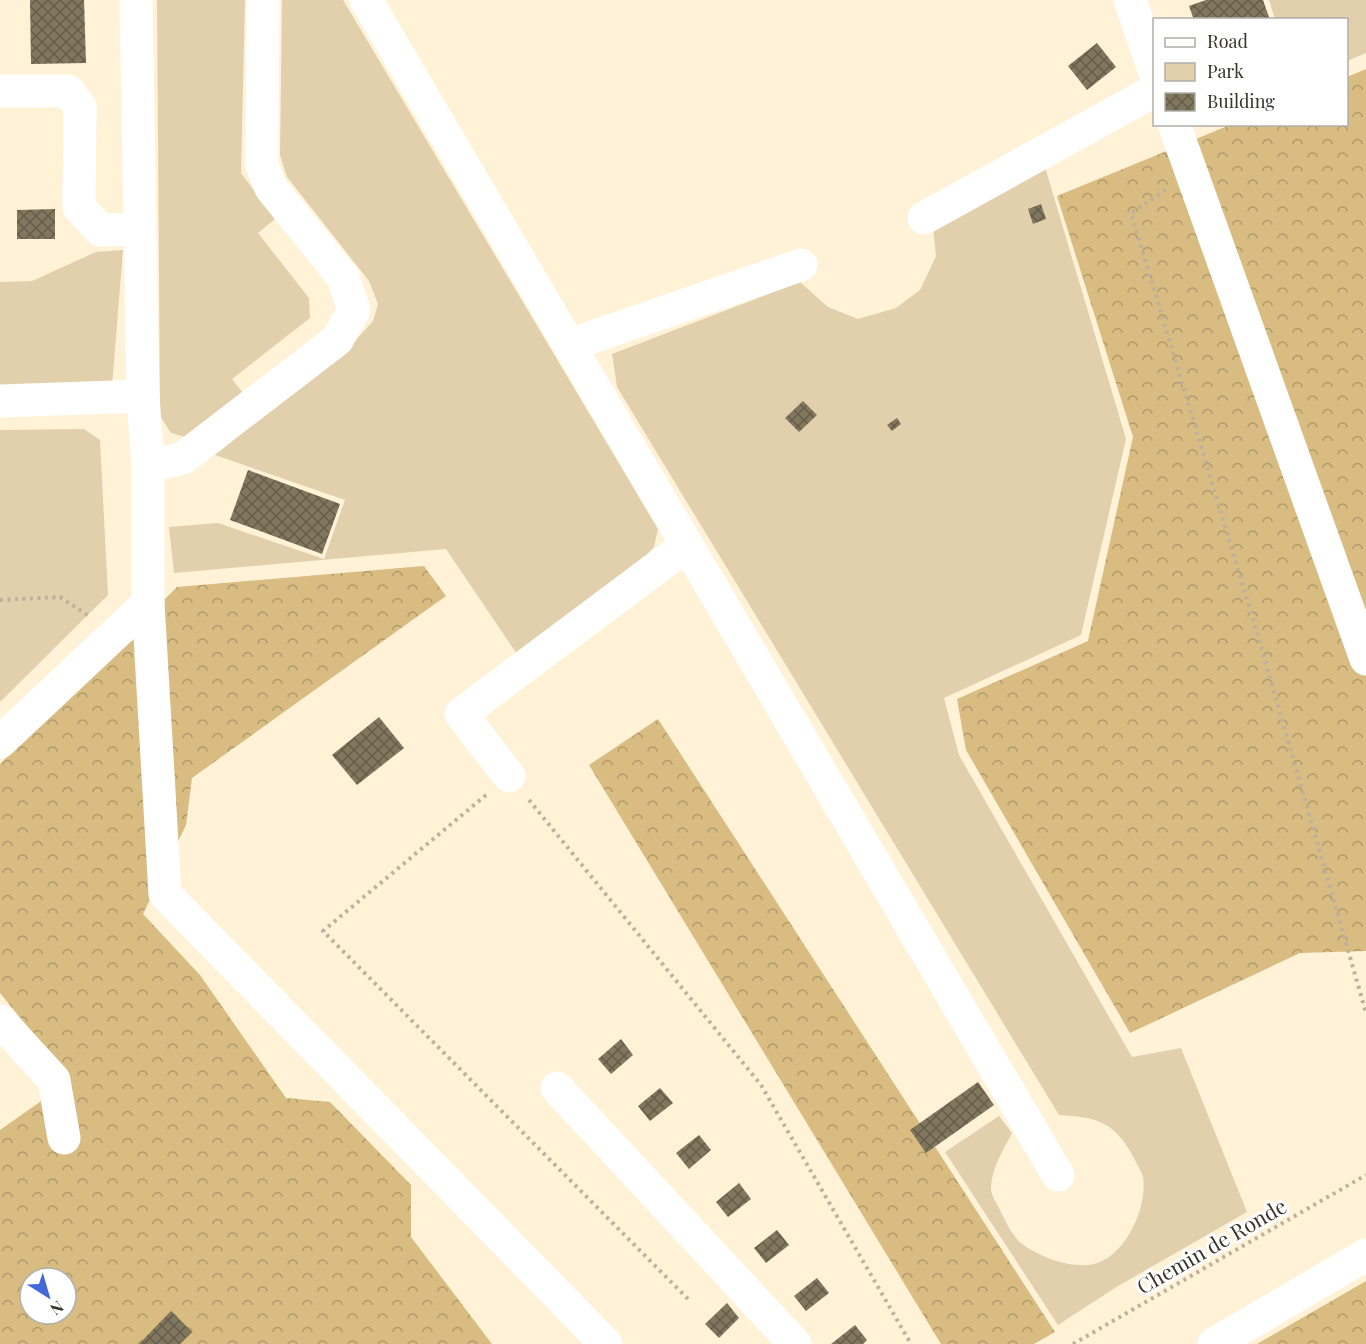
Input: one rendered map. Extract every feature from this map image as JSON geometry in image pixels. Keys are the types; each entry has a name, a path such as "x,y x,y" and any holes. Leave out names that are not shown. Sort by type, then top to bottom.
{"street":[{"path":"136,0 148,603 165,894 606,1344"},
{"path":"147,466 183,458 337,340 354,310 343,277 272,188 262,165 263,0"},
{"path":"366,0 1058,1175"},
{"path":"1130,0 1153,64"},
{"path":"0,91 68,91 80,107 79,207 100,230 140,229"},
{"path":"924,218 1153,92"},
{"path":"1175,126 1366,659"},
{"path":"569,345 801,265"},
{"path":"0,401 143,396"},
{"path":"509,776 460,714 687,545"},
{"path":"0,742 148,603"},
{"path":"0,1021 54,1080 64,1138"},
{"path":"557,1088 795,1344"},
{"path":"1214,1344 1366,1255"}],"path":[{"path":"1192,173 1131,213 1260,642 1366,1013"},
{"path":"0,600 60,597 115,634"},
{"path":"688,1299 322,931 509,776 761,1085 911,1344"},
{"name":"Chemin de Ronde","path":"1073,1344 1366,1175"}],"green space":[{"path":"157,0 245,0 241,173 275,219 258,233 309,298 310,318 232,379 243,393 185,437 171,433 160,416"},
{"path":"282,0 343,0 658,529 654,547 642,560 517,654 446,549 174,573 169,527 218,523 324,559 345,500 215,455 354,342 373,321 378,304 369,281 287,177 280,155"},
{"path":"1269,0 1366,0 1366,53 1348,61 1348,18 1275,18"},
{"path":"1366,69 1366,951 1300,953 1130,1033 966,750 957,699 1088,641 1133,437 1057,196 1228,126 1348,126 1348,77"},
{"path":"1045,167 1126,439 1081,635 944,698 959,755 1132,1057 1181,1048 1247,1212 1118,1286 1058,1325 945,1152 999,1116 1012,1133 995,1167 991,1189 993,1197 1018,1241 1053,1260 1079,1265 1100,1262 1122,1245 1137,1218 1141,1204 1144,1190 1142,1173 1121,1138 1105,1124 1096,1120 1059,1115 617,387 612,354 800,282 828,307 858,319 896,308 920,290 936,256 933,227"},
{"path":"123,250 112,387 0,388 0,282 32,281 96,252"},
{"path":"84,429 100,440 108,595 0,702 0,430"},
{"path":"424,566 446,596 192,778 186,825 143,914 200,975 286,1098 330,1102 411,1185 411,1237 492,1344 0,1344 0,1130 71,1080 0,993 0,764 177,587"},
{"path":"658,719 1055,1332 1034,1344 941,1344 589,765"},
{"path":"1366,1281 1366,1344 1257,1344"}],"building":[{"path":"30,0 84,0 86,63 31,64"},
{"path":"1206,0 1263,0 1269,18 1193,18 1189,6"},
{"path":"1097,43 1116,67 1087,90 1068,66"},
{"path":"1041,204 1046,219 1033,224 1028,209"},
{"path":"55,209 55,239 17,239 17,210"},
{"path":"803,401 817,415 799,432 785,418"},
{"path":"897,418 901,424 892,431 887,425"},
{"path":"248,470 340,504 322,554 230,520"},
{"path":"379,717 404,748 357,785 332,755"},
{"path":"621,1039 633,1055 611,1074 598,1059"},
{"path":"978,1082 994,1105 926,1153 910,1130"},
{"path":"660,1088 673,1103 650,1121 638,1106"},
{"path":"699,1135 711,1150 689,1169 676,1153"},
{"path":"739,1183 751,1199 728,1217 716,1202"},
{"path":"777,1230 789,1245 766,1263 754,1248"},
{"path":"817,1278 829,1293 806,1311 794,1296"},
{"path":"727,1303 739,1318 719,1338 705,1324"},
{"path":"171,1311 192,1332 180,1344 139,1344"},
{"path":"855,1325 867,1340 863,1344 831,1344"}]}
